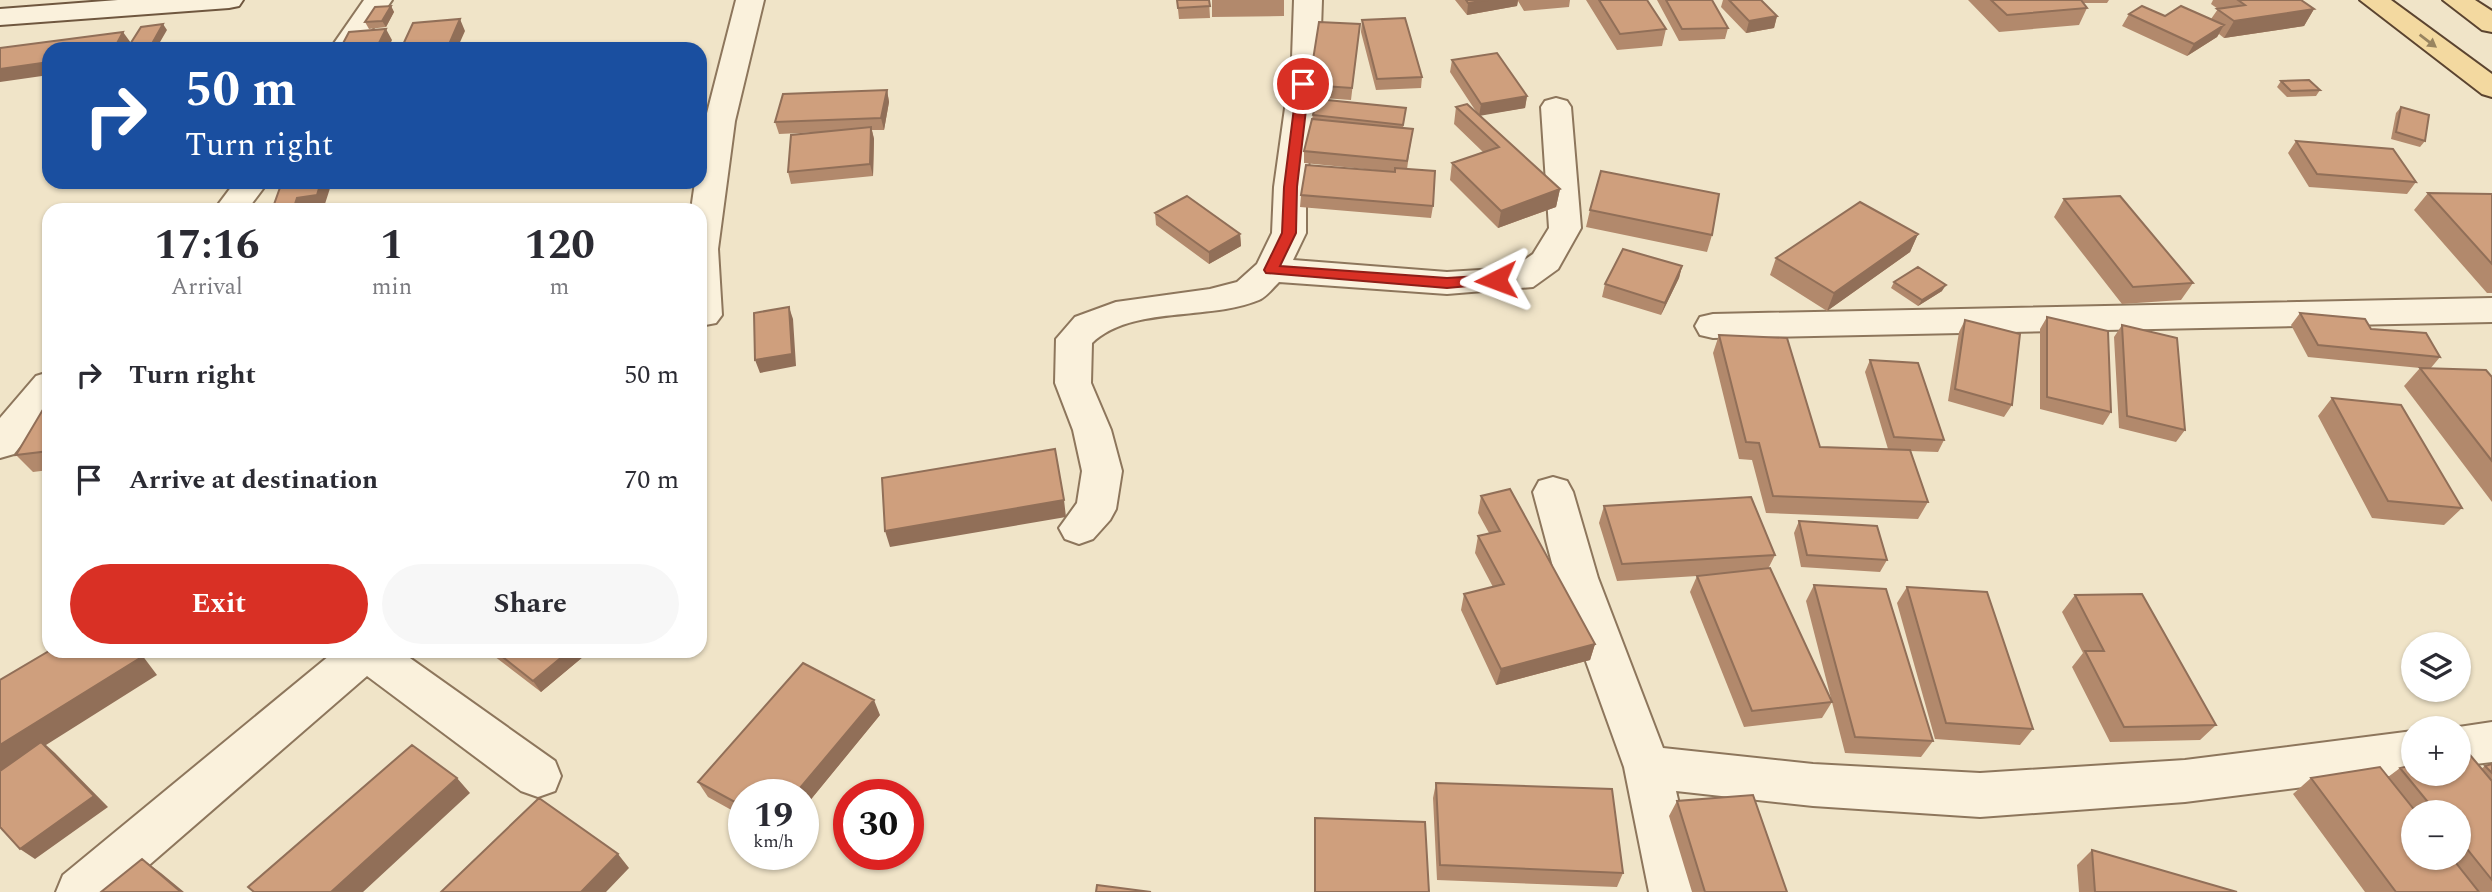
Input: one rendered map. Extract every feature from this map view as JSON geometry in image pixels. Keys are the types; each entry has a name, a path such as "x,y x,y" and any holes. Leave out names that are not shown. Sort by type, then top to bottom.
{"main road":[{"path":"2374,0 2492,88"},
{"path":"2457,0 2492,24"}],"street":[{"path":"0,17 229,0"},
{"path":"349,42 378,0"},
{"path":"707,205 720,121 750,0"},
{"path":"1079,528 1096,509 1102,471 1092,430 1073,383 1074,339 1088,326 1128,310 1210,301 1249,291 1271,270 1289,233 1290,187 1306,58 1308,0"},
{"path":"1271,270 1447,283 1521,279 1546,261 1565,228 1556,107"},
{"path":"236,203 246,189"},
{"path":"1713,326 2492,310"},
{"path":"0,444 42,393"},
{"path":"1553,492 1577,578 1647,767 1674,892"},
{"path":"81,892 358,658"},
{"path":"376,658 538,776"},
{"path":"2471,745 2492,742"},
{"path":"1647,767 1814,785 1980,795 2185,781 2401,754"}],"building":[{"path":"1177,0 1209,0 1210,6 1178,8"},
{"path":"1466,0 1488,0 1468,3"},
{"path":"1599,0 1647,0 1666,29 1620,34"},
{"path":"1666,0 1712,0 1728,28 1682,29"},
{"path":"1729,0 1761,0 1777,16 1749,21"},
{"path":"1991,0 2081,0 2087,8 2007,15"},
{"path":"2238,0 2301,0 2314,9 2234,21 2217,9 2245,5"},
{"path":"391,6 382,21 365,22 375,7"},
{"path":"2142,6 2165,16 2181,6 2224,25 2194,44 2129,14"},
{"path":"1405,18 1422,77 1377,79 1362,20"},
{"path":"460,19 450,42 404,42 413,23"},
{"path":"1319,22 1360,24 1352,88 1309,85"},
{"path":"163,24 153,42 131,42 141,27"},
{"path":"386,29 380,42 344,42 349,32"},
{"path":"123,32 118,42 46,42"},
{"path":"42,43 42,63 0,69 0,48"},
{"path":"1497,53 1527,96 1481,104 1452,60"},
{"path":"2309,80 2320,90 2291,91 2281,81"},
{"path":"887,90 881,118 775,122 783,94"},
{"path":"1317,99 1406,108 1403,125 1313,115"},
{"path":"1467,104 1560,189 1501,211 1452,163 1499,147 1456,107"},
{"path":"2401,107 2429,115 2425,141 2396,132"},
{"path":"1312,119 1413,129 1407,161 1304,151"},
{"path":"871,127 870,164 788,172 791,135"},
{"path":"2296,141 2393,149 2416,182 2317,174"},
{"path":"1306,165 1395,172 1395,168 1435,171 1433,206 1301,195"},
{"path":"1601,171 1719,194 1712,235 1590,210"},
{"path":"280,189 319,189 317,195 297,198 295,203 274,203"},
{"path":"2428,193 2492,194 2492,264"},
{"path":"1187,196 1240,234 1209,252 1155,213"},
{"path":"2120,196 2193,283 2133,287 2064,199"},
{"path":"1860,202 1918,234 1834,293 1776,258"},
{"path":"1623,249 1682,266 1665,303 1605,284"},
{"path":"1918,267 1946,285 1922,300 1894,282"},
{"path":"789,307 792,354 755,360 754,313"},
{"path":"2300,313 2365,319 2371,329 2426,333 2440,357 2318,345"},
{"path":"2047,317 2108,331 2111,412 2047,397"},
{"path":"1965,320 2020,334 2012,405 1955,389"},
{"path":"2122,325 2177,338 2185,430 2127,416"},
{"path":"1719,335 1787,338 1820,447 1910,450 1928,502 1773,496 1759,443 1746,442"},
{"path":"1870,360 1918,363 1944,440 1894,437"},
{"path":"2420,368 2486,370 2492,377 2492,461"},
{"path":"2332,398 2401,405 2462,508 2388,501"},
{"path":"42,411 42,452 16,455"},
{"path":"1055,449 1064,500 885,531 882,478"},
{"path":"1510,489 1595,644 1501,669 1464,594 1504,584 1478,536 1500,531 1481,496"},
{"path":"1751,497 1775,555 1622,564 1604,506"},
{"path":"1799,521 1877,526 1887,560 1807,555"},
{"path":"1770,568 1832,702 1752,711 1697,576"},
{"path":"1814,585 1886,589 1933,741 1855,737"},
{"path":"1907,587 1987,592 2033,729 1946,723"},
{"path":"2142,594 2216,725 2124,727 2085,651 2104,651 2075,595"},
{"path":"42,655 42,658 140,658 0,745 0,680"},
{"path":"504,658 561,658 533,681"},
{"path":"803,663 874,700 808,779 728,779 728,798 698,782"},
{"path":"41,742 94,796 20,849 0,827 0,771"},
{"path":"412,745 457,778 331,892 254,892 248,887"},
{"path":"2471,756 2492,781 2492,880 2471,854 2471,800 2426,800 2415,786 2471,786"},
{"path":"2492,764 2492,773 2485,766"},
{"path":"2380,767 2406,800 2401,800 2401,870 2462,870 2479,892 2396,892 2311,778"},
{"path":"1436,783 1612,789 1623,873 1440,865"},
{"path":"1753,795 1787,892 1705,892 1677,801"},
{"path":"539,798 618,854 581,892 441,892"},
{"path":"1315,818 1425,822 1429,892 1315,892"},
{"path":"2092,850 2237,892 2095,892"},
{"path":"142,859 181,892 101,892"},
{"path":"1097,885 1151,892 1096,892"}],"route":[{"path":"1303,84 1290,187 1289,233 1271,270 1447,283 1496,280"}]}
